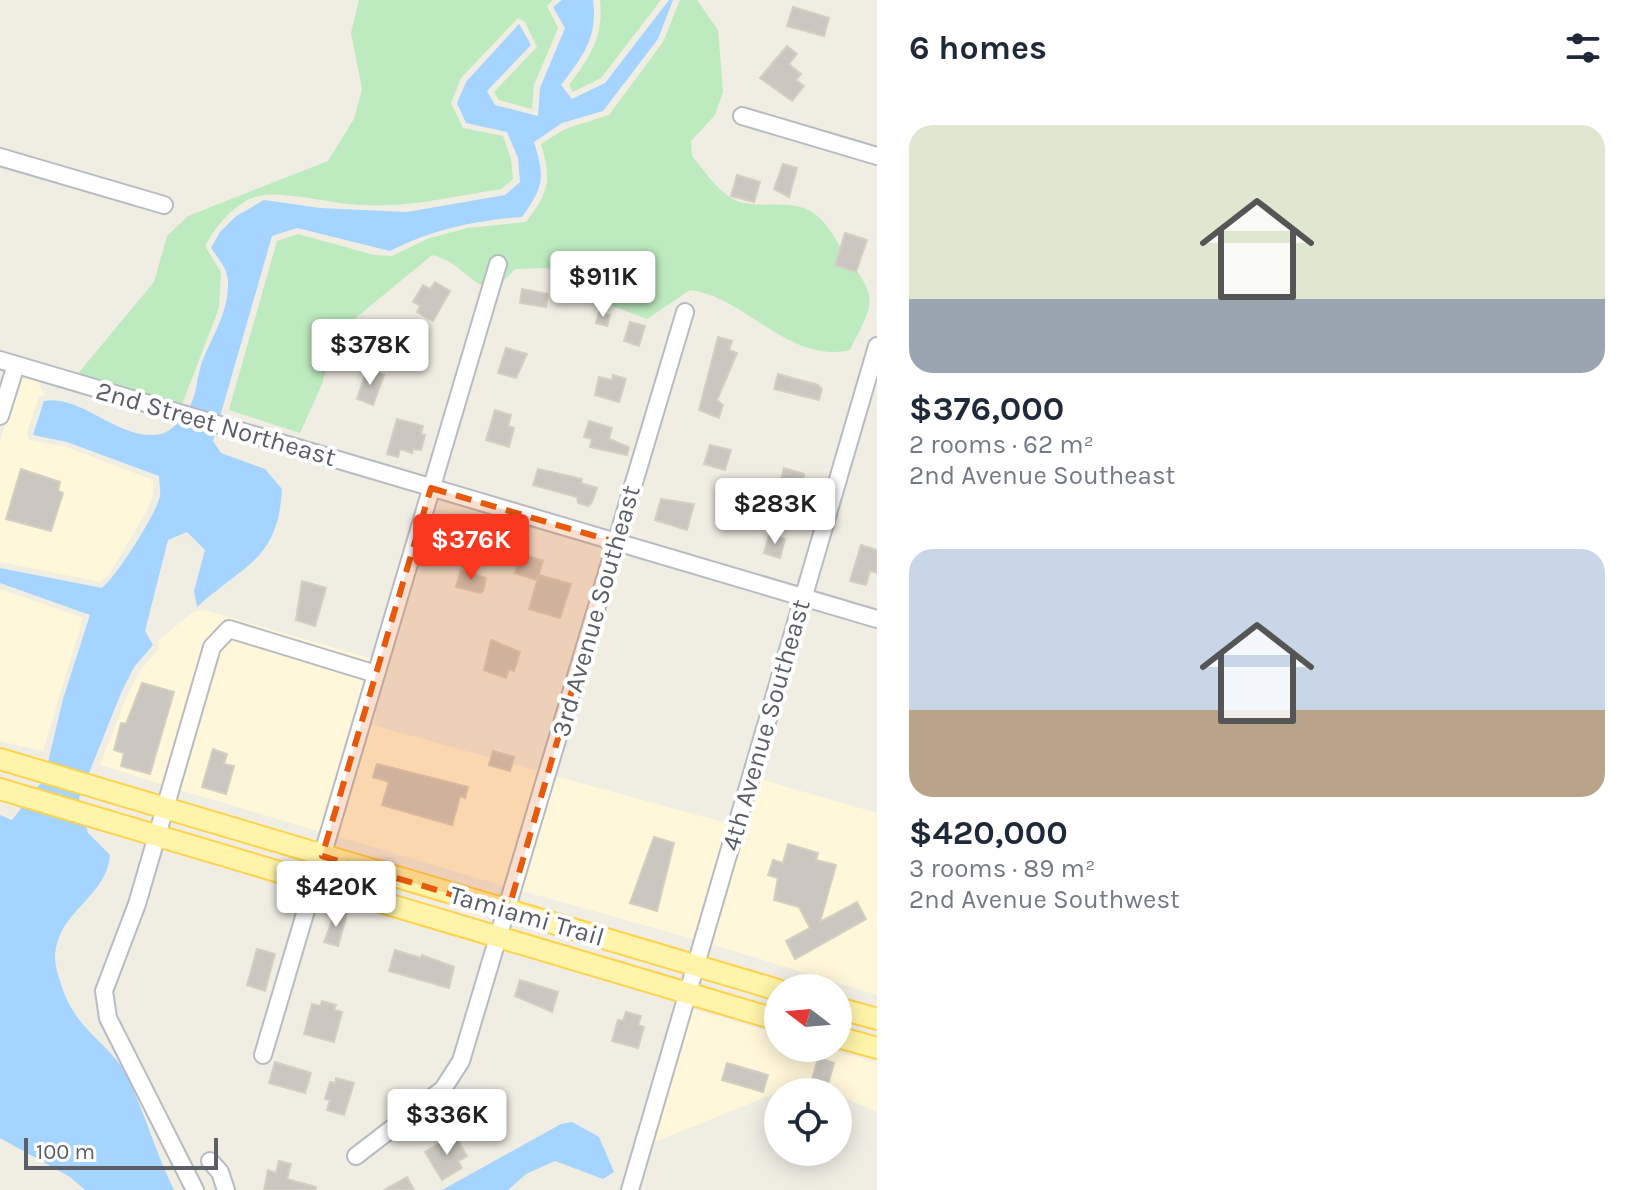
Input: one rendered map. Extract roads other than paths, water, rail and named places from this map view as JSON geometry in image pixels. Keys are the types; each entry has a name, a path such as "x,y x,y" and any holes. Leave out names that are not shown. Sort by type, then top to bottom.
{"main road":[{"name":"Tamiami Trail","path":"0,759 764,986"},
{"name":"Tamiami Trail","path":"0,789 764,1016"},
{"path":"852,1012 877,1019"},
{"path":"852,1041 877,1048"}],"street":[{"path":"742,116 877,156"},
{"path":"0,157 164,205"},
{"path":"263,1055 498,264"},
{"name":"3rd Avenue Southeast","path":"356,1156 443,1089 461,1061 685,312"},
{"name":"4th Avenue Southeast","path":"630,1190 877,346"},
{"path":"0,416 8,362"},
{"name":"2nd Street Northeast","path":"8,362 877,619"},
{"path":"195,1190 163,1120 108,1018 104,991 158,838 212,647 229,629 376,674"},
{"path":"210,1161 220,1172 226,1190"}],"water":[{"path":"562,0 593,0 591,36 561,85 572,99 605,83 669,0 673,0 658,39 603,111 562,123 534,142 540,165 540,181 535,197 522,217 454,227 390,251 297,228 272,236 213,441 221,453 265,469 282,489 274,532 256,559 197,607 194,591 205,550 187,532 168,540 145,631 153,645 134,667 121,693 79,798 88,833 110,855 107,869 60,934 55,952 57,970 68,1001 85,1027 123,1069 174,1190 85,1190 70,1177 0,1138 0,815 12,820 44,779 63,699 90,615 0,583 0,568 102,588 144,530 160,491 159,476 67,442 33,435 44,401 73,404 116,426 146,435 161,434 175,426 193,399 202,362 226,303 227,276 211,248 220,232 235,217 264,200 320,208 407,212 505,195 520,182 518,158 507,132 466,123 457,103 466,82 519,24 531,45 487,91 495,105 538,116 540,88 565,28 553,7"},
{"path":"572,1122 599,1137 614,1172 603,1179 555,1161 526,1174 508,1190 442,1190 561,1124"}]}
